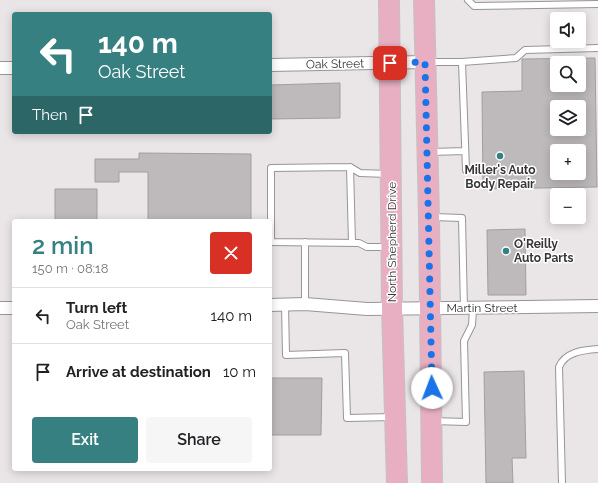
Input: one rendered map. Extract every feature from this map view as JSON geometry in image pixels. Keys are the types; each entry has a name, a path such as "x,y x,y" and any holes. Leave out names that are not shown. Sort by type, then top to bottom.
{"main road":[{"name":"North Shepherd Drive","path":"389,0 392,308 397,483"},
{"path":"424,0 429,217 432,483"}],"street":[{"name":"Oak Street","path":"272,65 425,62"},
{"path":"0,68 12,68"},
{"name":"Martin Street","path":"272,305 305,304 367,309 598,306"},
{"path":"0,308 12,308"}],"lane":[{"path":"468,0 474,6 598,4"},
{"path":"425,62 462,62 516,58 525,50 598,48"},
{"path":"462,62 466,170"},
{"path":"427,152 465,151"},
{"path":"350,167 352,243"},
{"path":"271,219 271,168 350,167 360,173 391,174"},
{"path":"429,217 462,218 468,308 472,325 464,341 466,422 432,421"},
{"path":"272,242 360,243 367,246 391,246"},
{"path":"305,242 305,304"},
{"path":"285,305 286,355 345,353 347,418 395,417"},
{"path":"562,483 559,368 562,360 568,356 586,350 598,349"}],"building":[{"path":"586,58 595,58 597,187 483,189 482,92 522,91 522,59 550,59 550,92 586,92"},
{"path":"340,83 340,118 272,119 272,85"},
{"path":"139,153 251,154 251,219 148,219 148,172 119,172 119,182 95,182 95,159 139,159"},
{"path":"55,189 97,189 97,219 55,219"},
{"name":"O'Reilly Auto Parts","path":"525,229 526,295 488,295 487,230"},
{"path":"524,371 526,458 512,458 513,483 486,483 484,372"},
{"path":"272,378 322,378 321,435 272,435"}],"place":[{"name":"Miller's Auto Body Repair","path":"500,156"},
{"name":"O'Reilly Auto Parts","path":"506,251"}],"route":[{"path":"390,63 425,62 429,217 429,308 432,388"}]}
